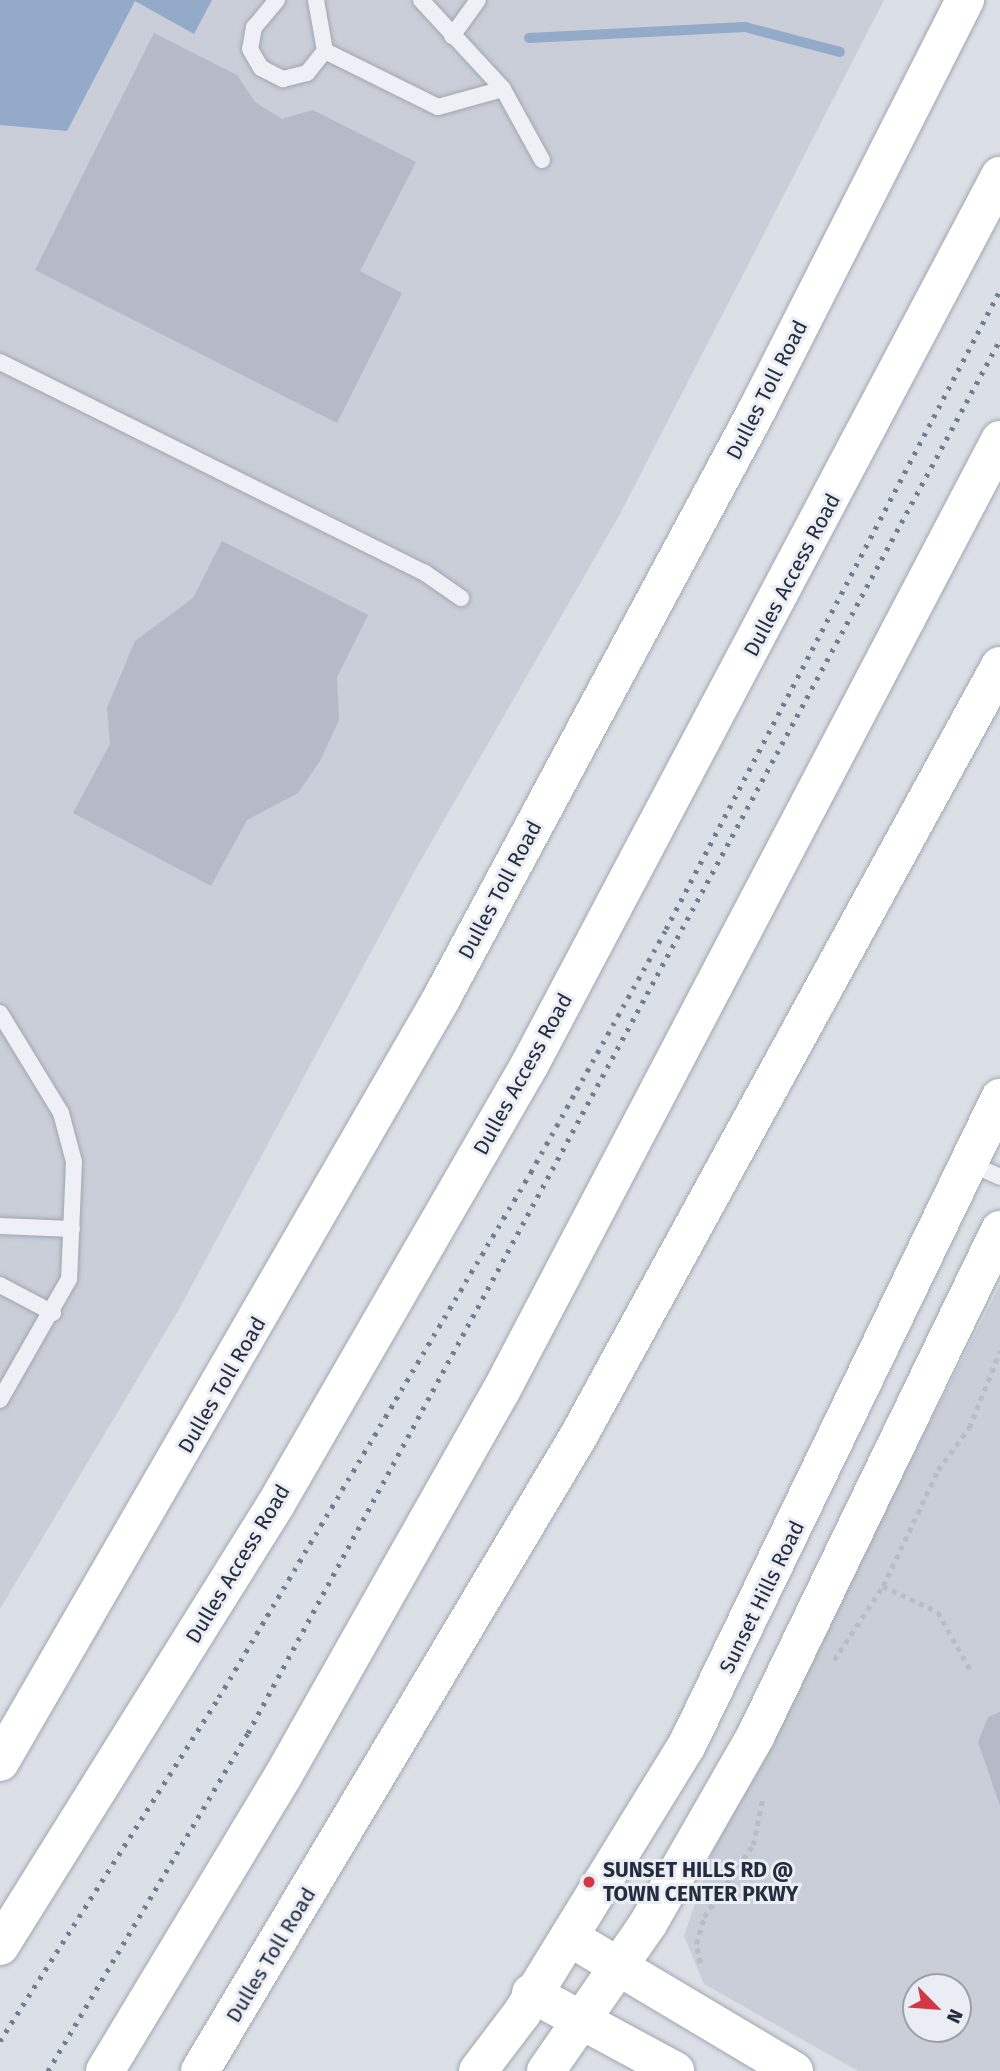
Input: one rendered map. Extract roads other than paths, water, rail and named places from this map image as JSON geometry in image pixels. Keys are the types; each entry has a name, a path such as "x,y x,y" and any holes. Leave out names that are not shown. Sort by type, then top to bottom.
{"main road":[{"name":"Dulles Toll Road","path":"0,1762 440,1001 751,422 965,0"},
{"name":"Dulles Access Road","path":"0,1946 276,1504 489,1136 1000,177"},
{"path":"105,2071 276,1787 508,1380 1000,440"},
{"name":"Dulles Toll Road","path":"200,2071 578,1437 1000,666"},
{"name":"Sunset Hills Road","path":"478,2071 646,1818 747,1631 985,1170 1000,1098"},
{"path":"546,2071 619,1969 784,1681 1000,1230"},
{"path":"569,1937 794,2071"},
{"path":"531,1993 675,2071"}],"lane":[{"path":"278,0 254,27 250,49 261,68 283,79 307,73 325,51 316,0"},
{"path":"421,0 503,89 542,160"},
{"path":"452,36 478,0"},
{"path":"325,51 438,107 503,89"},
{"path":"0,362 425,573 461,598"},
{"path":"0,1013 67,1130 74,1162 69,1279 53,1313 0,1400"},
{"path":"0,1226 72,1229"},
{"path":"0,1285 53,1313"}],"water":[{"path":"0,0 212,0 194,34 135,1 67,131 0,125"}],"waterway":[{"path":"529,38 745,27 840,52"}],"railway":[{"path":"0,2041 219,1697 531,1172 666,929 1000,290"},
{"path":"48,2071 248,1733 1000,340"}],"place":[{"name":"SUNSET HILLS RD @ TOWN CENTER PKWY","path":"589,1882"}]}
